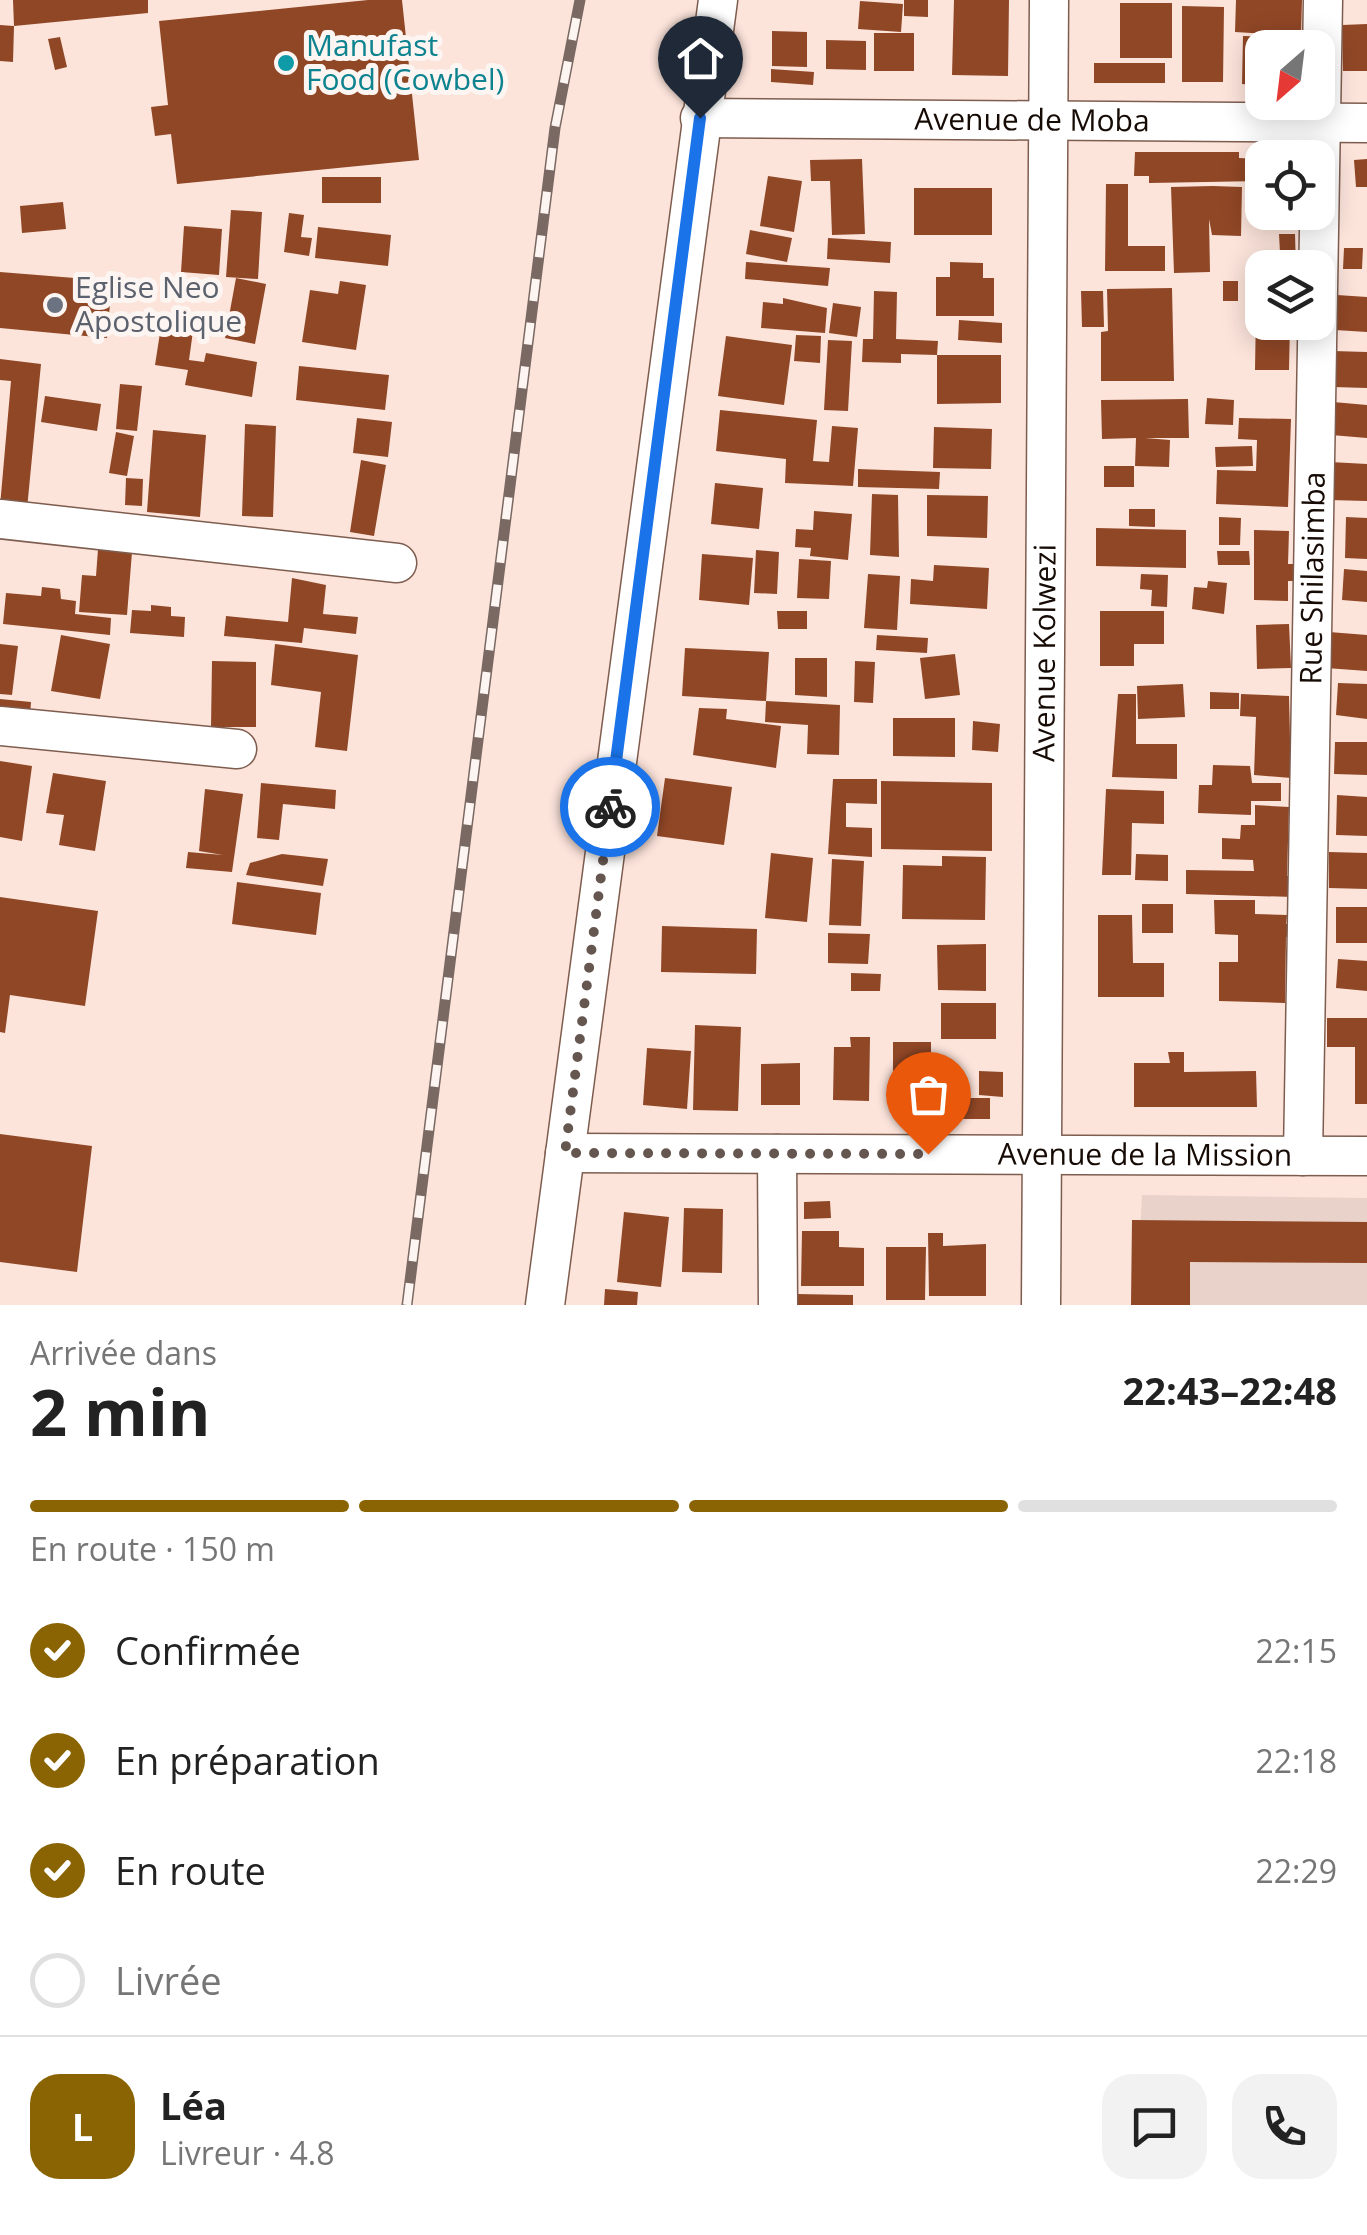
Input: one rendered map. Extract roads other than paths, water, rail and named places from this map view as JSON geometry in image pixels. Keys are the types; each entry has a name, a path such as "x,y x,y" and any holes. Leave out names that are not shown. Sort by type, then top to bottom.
{"street":[{"path":"544,1305 718,0"},
{"name":"Avenue Kolwezi","path":"1041,1305 1049,0"},
{"name":"Rue Shilasimba","path":"1302,1156 1323,0"},
{"name":"Avenue de Moba","path":"700,118 1367,122"},
{"path":"0,519 397,563"},
{"path":"0,726 238,749"},
{"name":"Avenue de la Mission","path":"565,1153 1367,1156"},
{"path":"777,1154 778,1305"}],"railway":[{"path":"407,1305 555,128 580,0"}],"place":[{"name":"Manufast Food (Cowbel)","path":"286,63"},
{"name":"Eglise Neo Apostolique","path":"55,305"}]}
